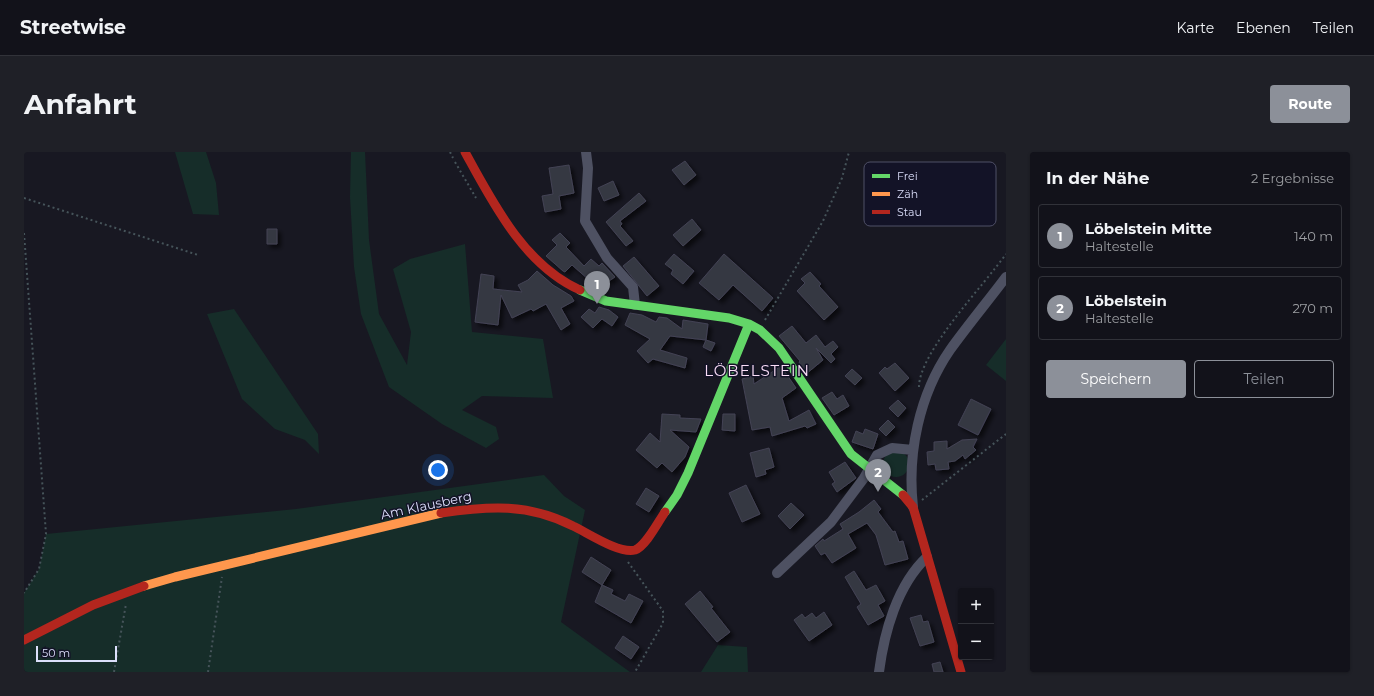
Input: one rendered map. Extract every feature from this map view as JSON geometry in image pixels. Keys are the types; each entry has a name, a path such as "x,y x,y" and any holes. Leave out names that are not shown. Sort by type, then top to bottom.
{"street":[{"path":"465,152 495,204 528,248 552,274 593,296 606,301 730,318 750,324 760,330 779,348 836,434 852,454 900,491 913,507"},
{"path":"586,152 588,168 585,221 607,258 633,287 635,306"},
{"path":"961,672 913,507 910,487 913,450 922,408 932,383 950,351 1006,277"},
{"name":"Am Klausberg","path":"24,640 93,605 128,591 174,577 434,514 480,507 512,507 558,518 617,548 632,551 642,546 677,495 688,473 750,324"},
{"path":"777,573 831,522 870,468 877,455 887,449 900,448 913,450"},
{"path":"879,672 883,642 895,608 911,574 927,557"}],"path":[{"path":"760,330 823,221 842,178 849,152"},
{"path":"24,198 198,255"},
{"path":"24,233 46,534 39,569 24,593"},
{"path":"913,507 1006,434"},
{"path":"617,548 663,611 663,623 635,672"},
{"path":"208,672 224,566"},
{"path":"114,672 128,591"}],"green space":[{"path":"175,152 206,152 216,183 219,215 193,214"},
{"path":"351,152 365,152 369,240 379,314 407,365 411,332 393,269 410,259 465,244 472,332 543,339 553,398 482,396 462,410 496,427 499,439 486,448 442,424 389,387 361,314 354,267 350,197"},
{"path":"234,309 318,434 319,454 305,440 275,429 242,399 207,314"},
{"path":"1006,339 1006,381 986,365"},
{"path":"896,451 905,455 909,464 905,473 896,477 887,473 883,464 887,455"},
{"path":"544,475 564,496 585,510 561,622 630,672 24,672 24,593 39,569 46,534 296,509"},
{"path":"718,645 747,647 748,672 701,672"}],"building":[{"path":"685,161 696,175 684,185 672,170"},
{"path":"569,165 574,193 559,196 561,209 545,212 542,196 553,194 549,168"},
{"path":"613,181 619,195 604,201 598,188"},
{"path":"639,193 646,201 620,221 622,224 620,226 633,241 626,246 606,222"},
{"path":"692,219 701,230 683,246 673,235"},
{"path":"267,229 277,229 277,244 267,244"},
{"path":"560,233 570,243 566,247 584,266 591,259 599,266 602,263 615,277 609,281 606,278 601,284 592,277 589,280 572,265 565,272 563,271 546,256 557,245 552,240"},
{"path":"674,254 694,271 683,284 671,274 673,270 665,264"},
{"path":"724,254 773,298 762,311 733,285 719,300 699,283"},
{"path":"634,257 659,286 647,296 623,266"},
{"path":"537,271 553,285 571,296 574,301 561,308 570,324 561,330 546,304 533,311 531,309 512,318 501,295 498,325 475,322 481,274 494,276 493,289 522,292 518,285 528,280"},
{"path":"810,272 821,284 819,286 838,307 824,320 797,291 805,283 801,279"},
{"path":"599,307 609,310 618,317 612,326 602,319 593,328 581,317 589,309 595,313"},
{"path":"630,313 642,315 656,322 659,317 667,318 682,329 683,320 708,324 706,340 670,336 660,350 687,358 685,368 653,359 648,363 637,351 650,339 625,325"},
{"path":"792,326 806,343 816,335 825,347 833,341 838,347 831,354 835,359 831,363 816,348 823,360 806,374 799,362 800,361 779,336"},
{"path":"706,340 715,343 711,351 703,347"},
{"path":"895,363 909,378 895,391 879,373 885,367 887,369"},
{"path":"781,366 796,388 782,398 789,421 809,410 816,424 807,428 805,426 772,436 770,427 752,430 742,379 753,376 754,384"},
{"path":"852,369 862,378 855,385 845,376"},
{"path":"832,392 837,399 843,395 849,406 834,415 822,398"},
{"path":"971,399 991,409 978,435 958,425"},
{"path":"898,400 906,408 898,417 889,408"},
{"path":"662,414 680,415 680,418 701,419 696,432 670,430 689,447 685,457 672,472 662,463 657,468 636,450 650,433 660,442"},
{"path":"723,414 735,414 735,431 722,430"},
{"path":"888,420 895,427 886,436 879,429"},
{"path":"865,429 878,434 873,449 852,442 856,431 863,434"},
{"path":"977,439 973,447 976,450 965,459 963,455 955,461 948,462 949,469 936,470 935,464 928,465 927,452 934,451 934,442 947,441 947,449 962,440"},
{"path":"769,448 774,467 765,470 766,474 756,477 750,453"},
{"path":"845,462 856,478 837,492 832,484 835,482 829,472"},
{"path":"746,485 760,514 742,522 729,493"},
{"path":"646,488 659,496 649,512 636,504"},
{"path":"874,500 881,509 878,512 893,532 895,531 899,542 903,541 908,559 885,565 876,535 867,523 848,534 856,548 832,563 825,553 821,555 815,546 823,539 824,541 843,529 840,524"},
{"path":"791,503 804,515 790,529 778,516"},
{"path":"591,557 611,570 602,585 582,572"},
{"path":"854,571 866,590 876,585 885,601 878,605 884,616 868,625 857,607 861,604 845,577"},
{"path":"602,585 613,590 611,594 625,601 629,594 643,601 631,623 595,602"},
{"path":"700,591 730,632 717,642 685,604"},
{"path":"824,612 832,625 809,641 794,620 802,614 805,618 812,613 816,618"},
{"path":"921,615 923,622 928,621 934,642 920,646 910,618"},
{"path":"623,636 639,647 631,659 615,648"},
{"path":"940,662 943,672 934,672 932,664"}],"traffic: fast":[{"path":"580,290 606,301 729,318 749,324 760,330 779,348 851,454 903,495"},
{"path":"665,512 677,495 688,473 749,324"}],"traffic: slow":[{"path":"144,586 175,577 441,513"}],"traffic: jam":[{"path":"465,152 487,192 512,231 526,249 542,265 560,279 580,290"},
{"path":"903,495 913,507 961,672"},
{"path":"441,513 492,508 508,508 540,513 573,526 612,546 621,549 635,550 639,548 652,533 665,512"},
{"path":"24,640 93,605 144,586"}],"place":[{"name":"Löbelstein Mitte","path":"597,304"},
{"name":"Löbelstein","path":"878,492"}],"district":[{"name":"LÖBELSTEIN","path":"757,371"}]}
